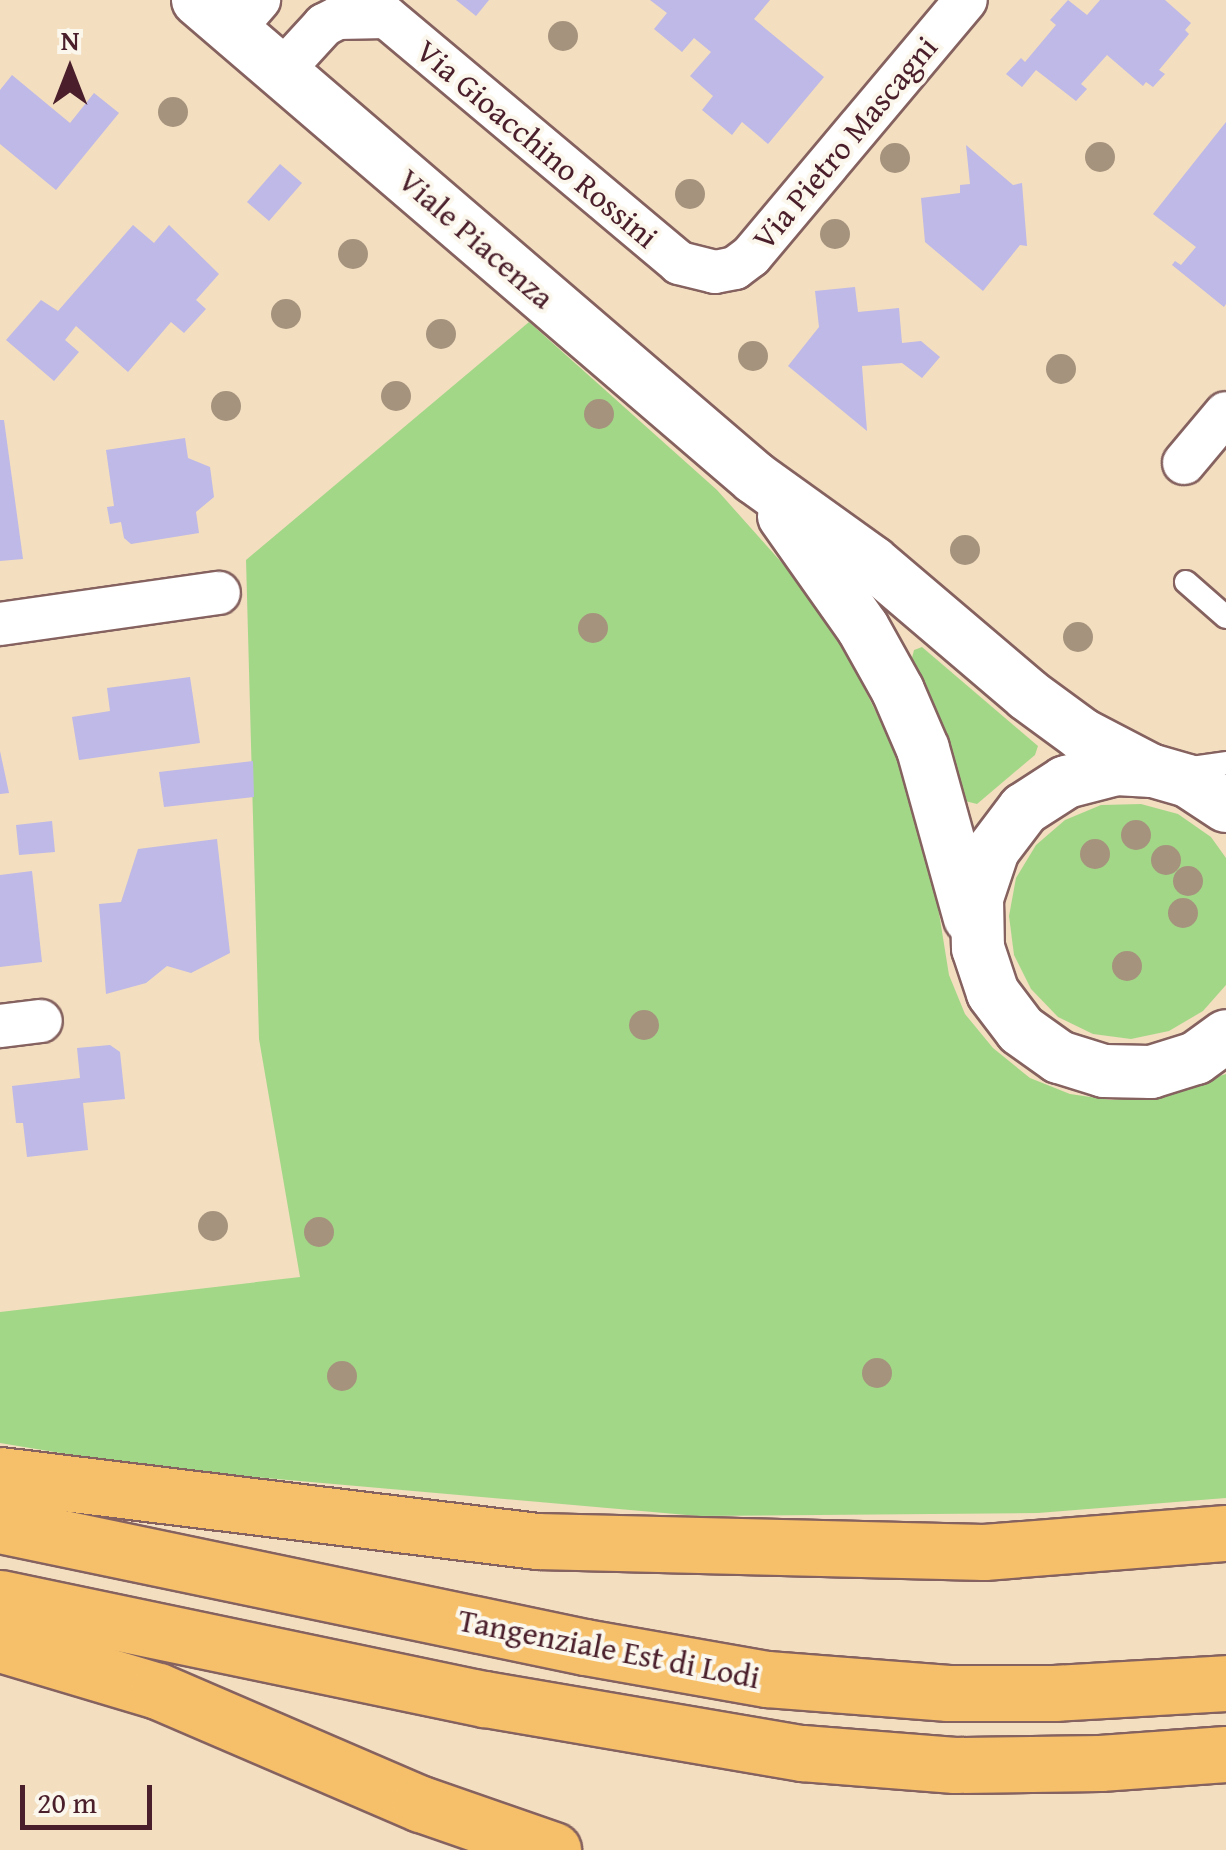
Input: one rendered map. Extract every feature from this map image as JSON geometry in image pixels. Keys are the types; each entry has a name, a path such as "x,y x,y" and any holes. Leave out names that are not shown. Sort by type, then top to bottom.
{"highway":[{"path":"0,1474 537,1541 984,1552 1226,1533"},
{"name":"Tangenziale Est di Lodi","path":"0,1525 566,1644 766,1679 948,1694 1054,1694 1226,1683"},
{"name":"Tangenziale Est di Lodi","path":"0,1598 485,1699 802,1754 955,1765 1100,1763 1226,1754"},
{"path":"0,1644 158,1691 421,1804 553,1850"}],"street":[{"name":"Via Pietro Mascagni","path":"715,272 735,268 751,256 966,0"},
{"name":"Via Gioacchino Rossini","path":"376,8 679,263 715,272"},
{"path":"281,72 324,25 376,8"},
{"name":"Viale Piacenza","path":"230,10 281,72 754,478 872,562 1028,695 1081,734 1152,771 1188,781 1226,806"},
{"path":"1184,463 1226,413"},
{"name":"Viale Piacenza","path":"754,478 822,565 898,692 923,749 978,948"},
{"path":"0,624 219,594"},
{"path":"1152,771 1116,770 1066,782 1024,810 993,850 976,898 978,948 993,993 1020,1030 1059,1057 1104,1072 1150,1072 1216,1048"}],"lane":[{"path":"1186,582 1226,617"},
{"path":"1152,771 1226,763"}],"green space":[{"path":"529,322 717,490 791,573 850,660 892,744 929,851 949,975 965,1014 993,1048 1030,1078 1070,1094 1111,1100 1151,1097 1226,1074 1226,1498 1038,1513 698,1516 151,1468 0,1443 0,1312 300,1277 259,1039 246,560"},
{"path":"922,647 1038,746 1035,755 977,804 965,801 912,658 914,650"},
{"path":"1141,804 1178,814 1211,837 1226,858 1226,985 1203,1011 1169,1031 1131,1039 1093,1034 1058,1017 1031,989 1014,955 1009,916 1016,878 1036,845 1065,820 1101,805"}],"building":[{"path":"456,0 489,0 476,16"},
{"path":"650,0 770,0 754,19 824,77 768,144 742,122 732,135 702,110 713,96 690,76 711,52 694,38 682,52 654,29 667,13"},
{"path":"1068,0 1087,15 1100,0 1165,0 1191,23 1185,30 1189,34 1159,70 1165,74 1153,87 1146,82 1143,86 1107,55 1081,84 1087,89 1076,101 1036,70 1022,87 1006,74 1021,58 1025,62 1056,25 1050,20"},
{"path":"12,75 70,123 94,93 119,113 56,190 0,144 0,90"},
{"path":"1226,122 1224,307 1172,265 1175,261 1181,265 1196,247 1153,214"},
{"path":"966,145 1013,185 1022,183 1027,246 1020,245 983,291 925,242 921,198 960,193 960,185 970,184"},
{"path":"280,164 302,183 269,221 247,202"},
{"path":"133,225 154,243 169,225 219,274 196,300 206,309 184,333 171,322 128,372 76,326 65,340 79,352 54,381 6,340 41,300 58,311"},
{"path":"855,287 858,312 899,308 902,343 921,341 940,357 922,378 902,363 862,366 867,431 788,366 819,327 815,291"},
{"path":"0,420 4,420 23,559 0,561"},
{"path":"185,438 188,458 210,467 214,497 196,512 199,533 131,544 124,538 121,522 110,524 107,507 114,506 106,450"},
{"path":"190,677 200,743 79,760 72,717 110,711 107,688"},
{"path":"0,751 9,793 0,794"},
{"path":"253,761 254,797 164,807 159,772"},
{"path":"52,821 55,852 19,855 16,825"},
{"path":"217,839 230,953 191,973 167,966 146,983 106,994 99,904 121,902 138,849"},
{"path":"32,871 42,962 0,967 0,875"},
{"path":"110,1045 120,1052 125,1099 83,1103 88,1150 27,1157 23,1123 16,1123 12,1086 80,1078 77,1048"}]}
